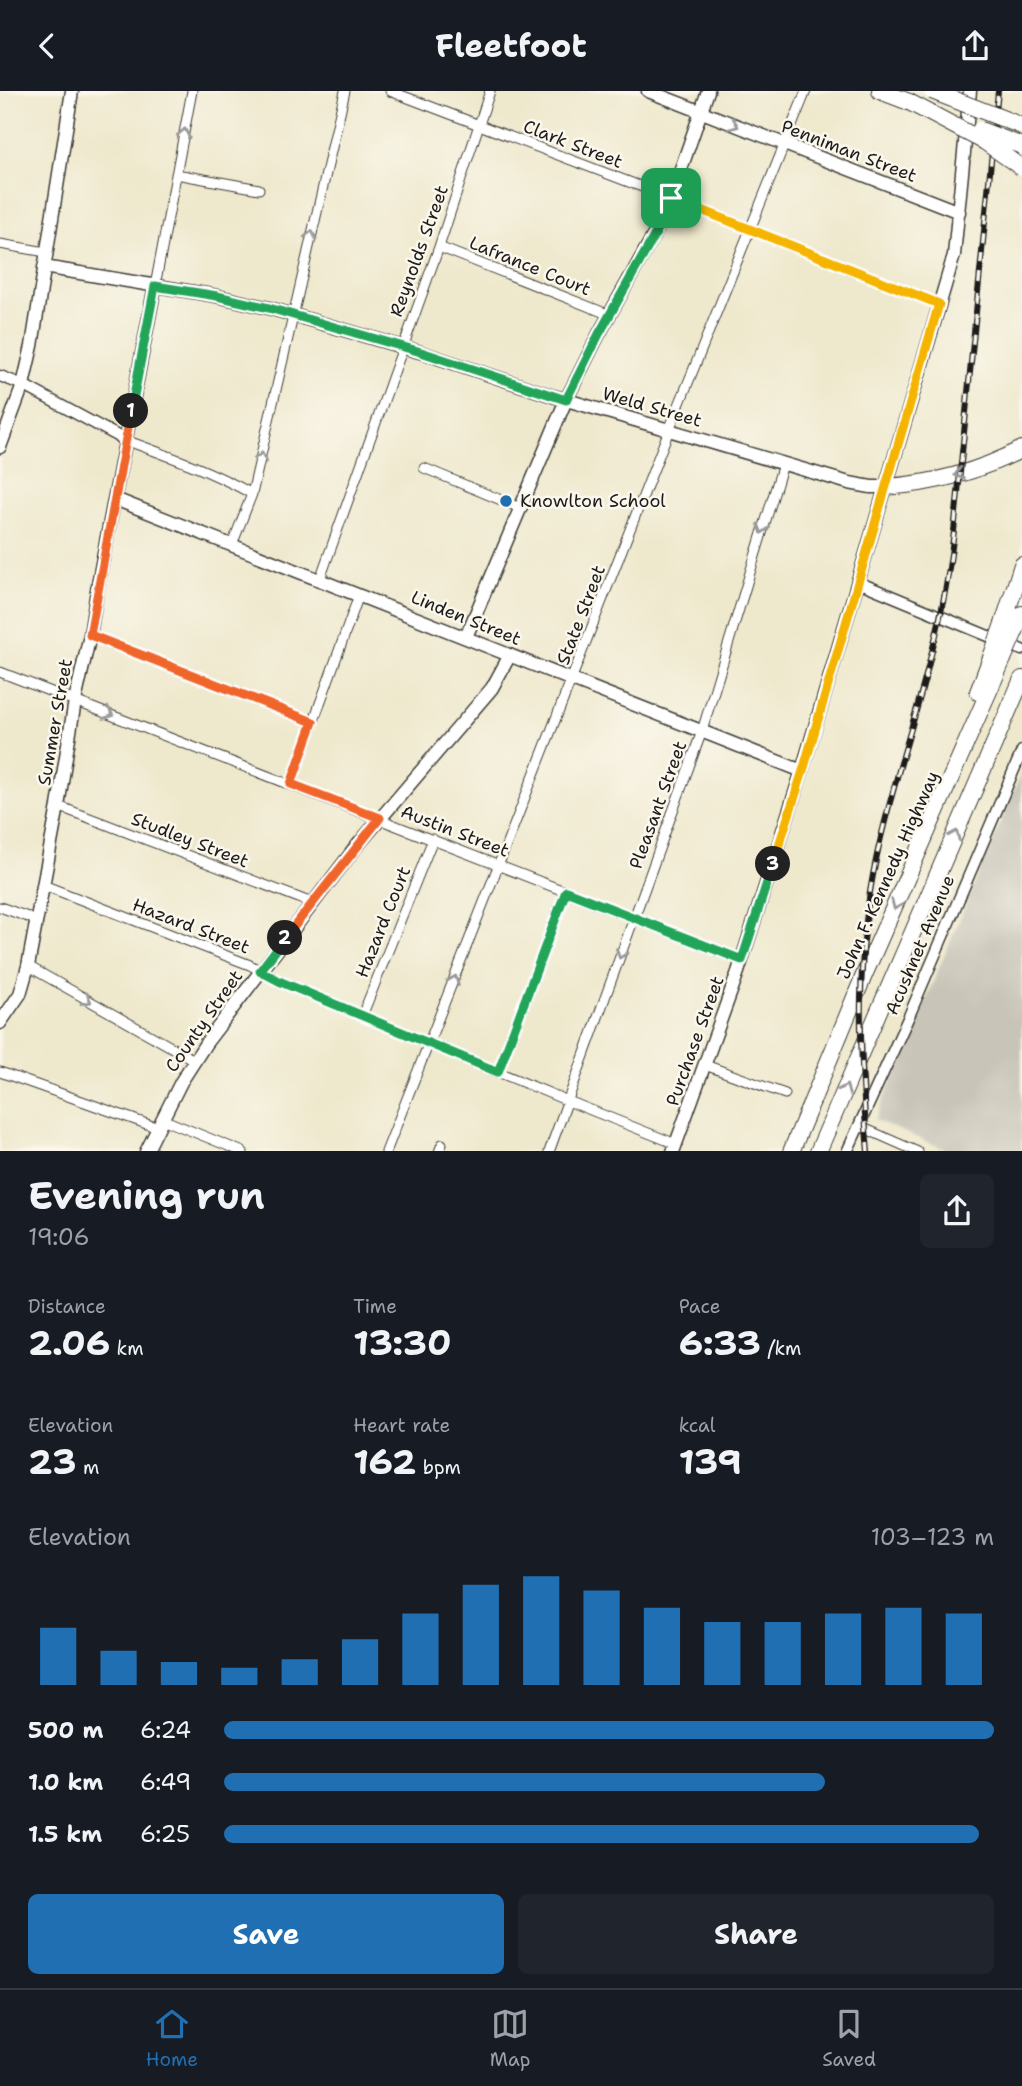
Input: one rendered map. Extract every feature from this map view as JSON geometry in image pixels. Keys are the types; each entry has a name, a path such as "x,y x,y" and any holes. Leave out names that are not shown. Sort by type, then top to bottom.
{"highway":[{"path":"880,91 1022,146"},
{"path":"932,91 1022,126"},
{"path":"909,102 985,142 1022,168"},
{"path":"885,487 955,475 990,464 1022,449"},
{"name":"John F. Kennedy Highway","path":"791,1151 953,775 1014,622 1022,565"},
{"path":"818,1151 1022,679"}],"main road":[{"path":"0,447 23,384 32,347 72,91"},
{"name":"Penniman Street","path":"648,91 959,212"},
{"path":"466,637 566,400 656,233 708,91"},
{"name":"Purchase Street","path":"675,1148 742,960 803,771 955,249 970,91"},
{"name":"Weld Street","path":"44,267 234,300 293,315 783,464 860,486 885,487"},
{"name":"Summer Street","path":"0,1023 20,994 28,967 75,701 90,635 155,286"},
{"name":"Linden Street","path":"115,499 803,771"},
{"name":"County Street","path":"146,1151 194,1060 312,903 380,818 492,688 510,655"}],"street":[{"name":"Summer Street","path":"155,286 191,91"},
{"path":"232,545 252,494 345,91"},
{"name":"Clark Street","path":"390,91 939,304"},
{"name":"Reynolds Street","path":"320,579 439,247 490,91"},
{"name":"State Street","path":"386,1151 669,430 806,91"},
{"path":"176,174 259,190"},
{"path":"0,244 46,252"},
{"name":"Lafrance Court","path":"439,247 610,315"},
{"path":"0,376 23,384 125,440 221,476 252,494"},
{"name":"Pleasant Street","path":"549,1151 702,731 783,464"},
{"path":"424,468 520,508"},
{"path":"858,582 1022,650"},
{"path":"291,784 359,595"},
{"path":"90,635 313,722"},
{"name":"Austin Street","path":"0,672 742,960"},
{"name":"Acushnet Avenue","path":"847,1151 912,1008 1022,751"},
{"name":"Studley Street","path":"58,806 312,903"},
{"name":"Hazard Court","path":"362,1016 433,839"},
{"name":"Hazard Street","path":"43,885 260,971 675,1148"},
{"path":"498,1072 566,891"},
{"path":"0,907 36,920"},
{"path":"28,967 194,1060"},
{"path":"705,1065 785,1094"},
{"path":"0,1072 243,1151"},
{"path":"859,1126 918,1151"}],"shaded area":[{"path":"1022,771 1022,1151 949,1151 875,1120"}],"railway":[{"path":"868,1151 861,1040 865,929 877,855 935,641 949,568 998,91"}],"place":[{"name":"Knowlton School","path":"506,501"}],"route":[{"path":"671,198 939,304 803,771 742,960 566,891 498,1072 260,971 380,818 291,784 313,722 90,635 155,286 269,308 421,352 566,400 599,334 656,233 671,198"}]}
